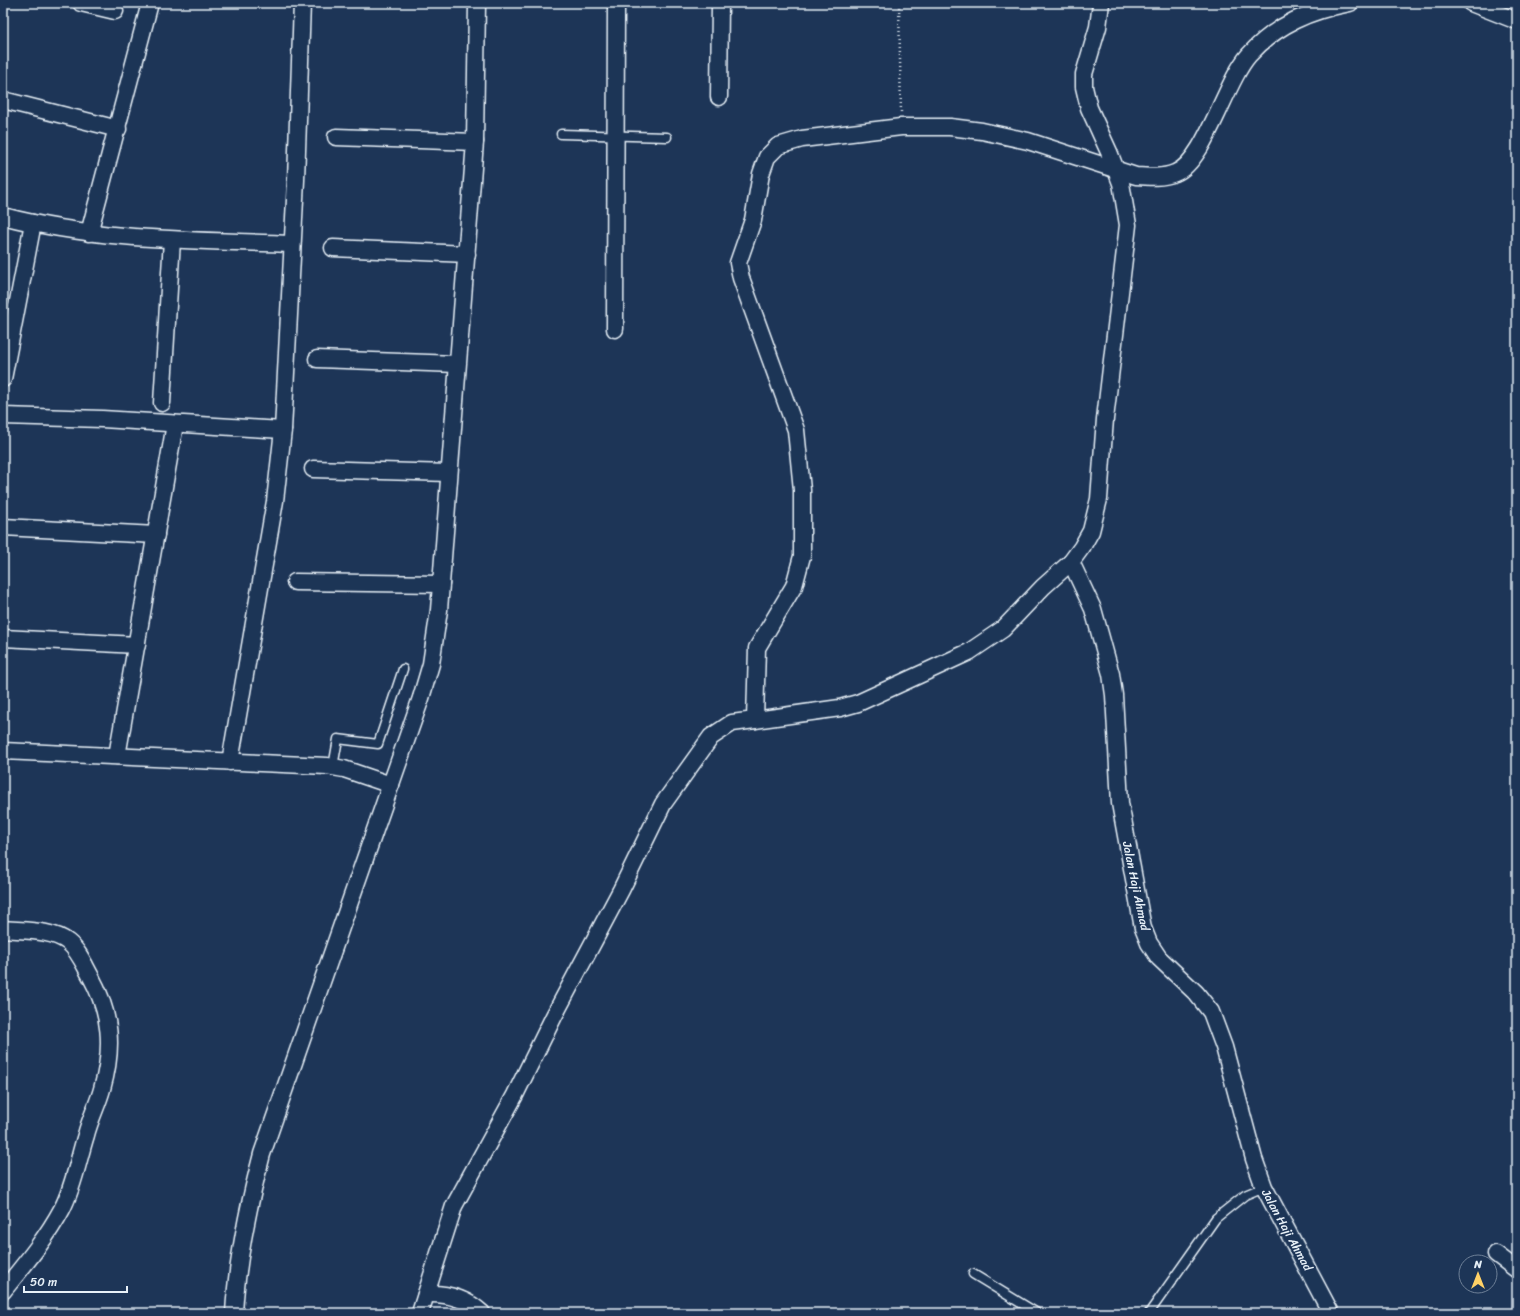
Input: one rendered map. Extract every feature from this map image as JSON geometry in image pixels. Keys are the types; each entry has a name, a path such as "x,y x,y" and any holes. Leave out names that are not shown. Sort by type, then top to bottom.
{"street":[{"path":"81,3 115,11"},
{"path":"89,233 118,129 150,3"},
{"path":"230,762 275,501 283,430 302,3"},
{"path":"234,1313 240,1252 246,1217 262,1154 391,785 431,664 441,584 475,142 477,3"},
{"path":"615,329 616,3"},
{"path":"719,97 720,3"},
{"path":"420,1313 454,1206 515,1095 554,1016 621,890 663,804 712,737 732,723 846,706 873,696 969,652 1003,629 1043,587 1071,562 1091,531 1098,499 1105,419 1128,225 1124,195 1117,170 1089,108 1084,87 1084,74 1098,28 1101,3"},
{"path":"755,720 757,648 794,586 802,556 802,490 796,430 741,278 738,263 753,220 761,174 767,158 778,146 802,139 901,127 950,127 982,131 1028,141 1136,176 1152,177 1176,173 1188,164 1198,151 1233,77 1248,56 1265,39 1289,22 1316,7 1350,3"},
{"path":"1471,3 1517,21"},
{"path":"3,100 118,129"},
{"path":"336,137 475,142"},
{"path":"3,216 33,224 89,233 172,240 292,244"},
{"path":"3,379 33,224"},
{"path":"162,403 172,240"},
{"path":"333,248 467,254"},
{"path":"317,359 457,364"},
{"path":"3,416 102,419 283,430"},
{"path":"116,756 137,645 175,424"},
{"path":"313,469 449,473"},
{"path":"3,527 156,534"},
{"name":"Jalan Haji Ahmad","path":"1071,562 1093,609 1111,674 1114,695 1120,803 1144,928 1149,943 1159,958 1196,993 1211,1012 1224,1046 1254,1159 1264,1187 1331,1313"},
{"path":"295,582 441,584"},
{"path":"3,638 137,645"},
{"path":"3,751 333,767 344,769 391,785"},
{"path":"3,929 52,935 68,942 78,954 103,1002 109,1027 109,1047 102,1090 88,1128 68,1196 61,1211 29,1258 3,1291"},
{"path":"1498,1256 1517,1270"},
{"path":"426,1294 444,1293 456,1297 474,1306 482,1313"}],"lane":[{"path":"561,134 666,137"},
{"path":"333,767 338,739 378,744 403,670"},
{"path":"1149,1313 1216,1218 1245,1195 1264,1187"},
{"path":"974,1274 1037,1313"}],"path":[{"path":"899,3 901,127"}]}
